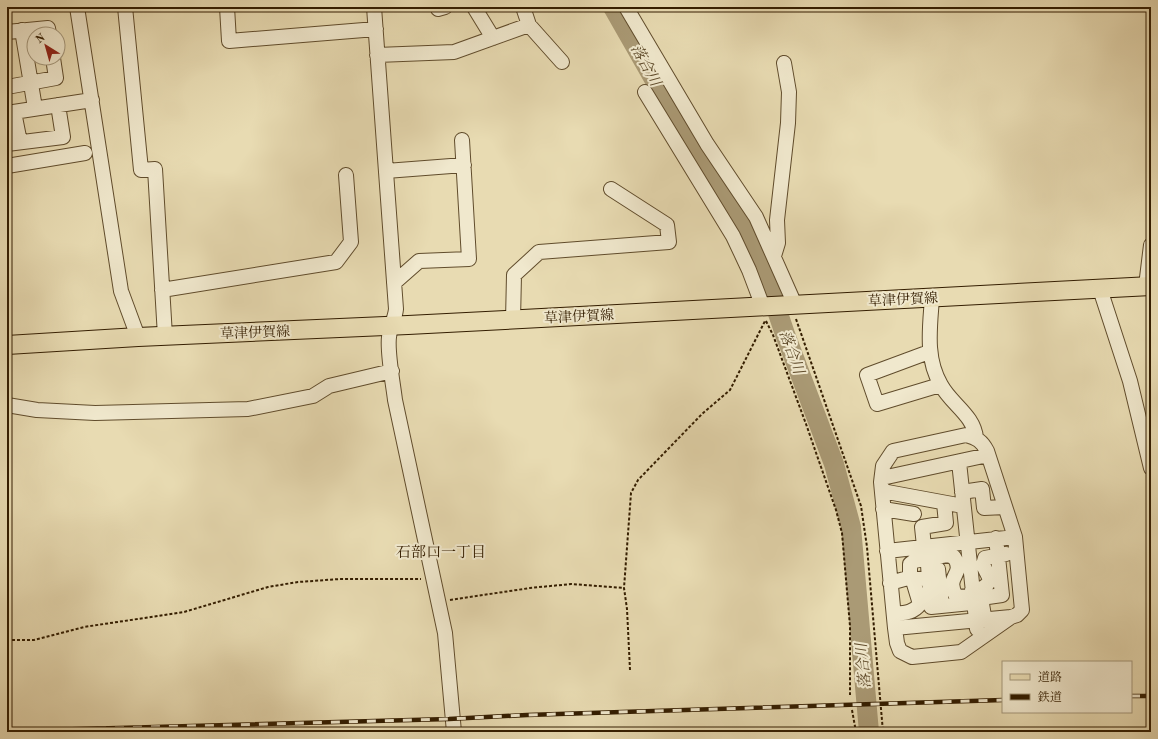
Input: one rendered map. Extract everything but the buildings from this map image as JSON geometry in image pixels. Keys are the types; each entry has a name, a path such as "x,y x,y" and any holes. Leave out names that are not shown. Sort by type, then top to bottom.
{"main road":[{"name":"草津伊賀線","path":"7,345 138,337 514,320 765,311 789,305 1148,286"}],"street":[{"path":"77,7 121,291 138,337"},
{"path":"125,7 141,170 155,169 165,336"},
{"path":"228,7 229,41 376,29"},
{"path":"374,7 396,309 389,337 392,371 397,407 445,633 454,732"},
{"path":"474,7 493,38"},
{"path":"522,7 529,25 562,62"},
{"path":"626,7 707,144 756,217 792,298 789,305"},
{"path":"377,55 454,52 529,25"},
{"path":"22,30 35,108"},
{"path":"7,32 26,30"},
{"path":"774,256 778,243 777,220 788,123 789,92 784,63"},
{"path":"7,87 56,78 54,66"},
{"path":"645,92 733,236 749,270 765,311"},
{"path":"58,105 63,137 14,143 11,112 35,108 92,100"},
{"path":"394,282 419,261 469,259 462,140"},
{"path":"7,166 85,153"},
{"path":"386,171 464,165"},
{"path":"162,290 336,262 351,242 346,175"},
{"path":"514,320 514,275 539,252 669,242 667,225 611,188"},
{"path":"1148,286 1151,245"},
{"path":"1100,288 1130,381 1151,468"},
{"path":"932,298 929,352 940,385 975,427 976,438"},
{"path":"929,352 867,375 877,404 940,385"},
{"path":"7,405 36,410 95,413 248,409 312,396 329,386 392,371"},
{"path":"894,621 980,621 1011,617 1017,615 1022,610 1023,605 1015,537 983,444 976,438 966,435 893,451 883,466 883,509 894,621 897,643 900,651 912,657 961,652 1011,617"},
{"path":"882,484 988,455"},
{"path":"959,462 972,597 980,621"},
{"path":"882,484 915,491 944,503 963,506"},
{"path":"962,492 982,489 984,508 1005,507"},
{"path":"944,503 946,523 922,527 938,574 931,607 942,606 972,597 988,584 990,579 983,565 986,558 1017,553"},
{"path":"883,509 906,516"},
{"path":"890,582 908,578 910,574 910,564 930,551 967,541 1015,537"},
{"path":"974,643 980,621 981,598 1002,595 996,538"},
{"path":"887,551 930,551 947,554 954,557 959,564 958,571 952,579 951,588 956,596 962,598 972,597"},
{"path":"894,621 916,610 920,604 914,584 918,579 938,574"}],"path":[{"path":"789,305 799,329 861,506 867,547 883,732"},
{"path":"630,670 627,609 624,588 631,493 638,480 702,414 730,390 765,311"},
{"path":"765,311 836,510 842,533 850,626 850,696"},
{"path":"7,640 34,640 84,627 179,613 268,587 298,582 340,579 434,579"},
{"path":"438,601 530,588 571,584 624,588"},
{"path":"852,710 856,732"}],"waterway":[{"name":"落合川","path":"613,7 670,107 755,246 785,334 834,464 851,527 869,732"}],"railway":[{"path":"1132,696 1151,696"},
{"path":"7,731 449,719 527,715 1002,700"}],"district":[{"name":"石部口一丁目","path":"441,552"}]}
